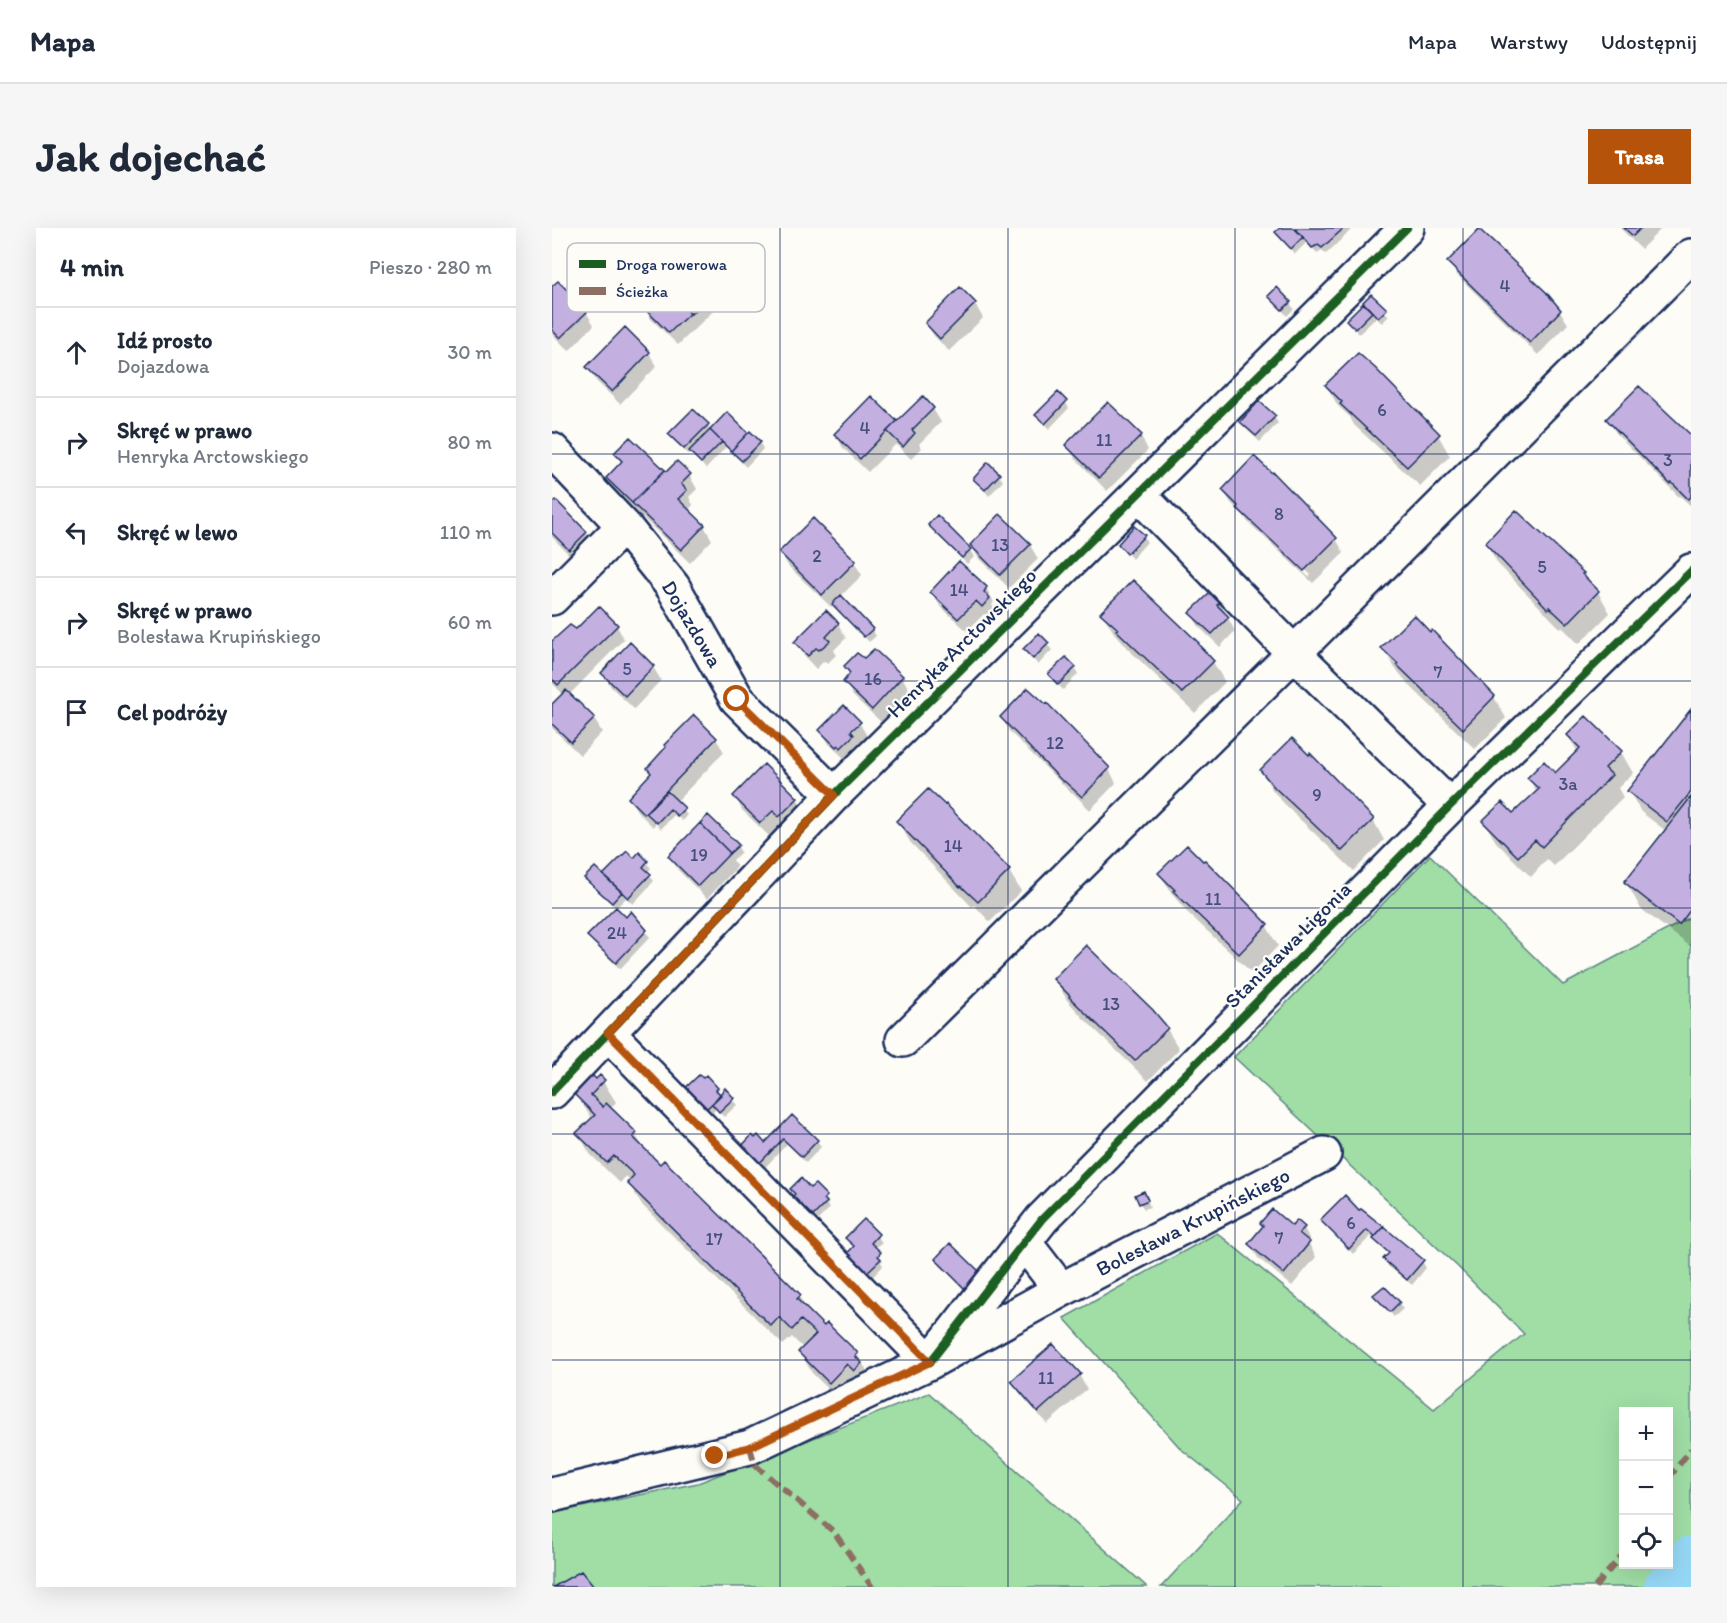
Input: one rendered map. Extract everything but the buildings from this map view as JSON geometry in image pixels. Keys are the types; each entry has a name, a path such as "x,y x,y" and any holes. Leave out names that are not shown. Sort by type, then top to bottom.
{"street":[{"name":"Henryka Arctowskiego","path":"552,1092 834,795 1407,228"},
{"path":"903,1040 1691,256"},
{"name":"Dojazdowa","path":"552,450 624,526 673,587 737,699 834,795"},
{"path":"1138,494 1294,653 1450,806"},
{"path":"552,598 624,526"},
{"name":"Stanisława Ligonia","path":"930,1362 1042,1219 1450,806 1691,571"},
{"path":"608,1033 930,1362"},
{"name":"Bolesława Krupińskiego","path":"552,1496 750,1447 930,1362 1061,1290 1324,1154"},
{"path":"1024,1242 1061,1290"}],"green space":[{"path":"1430,855 1563,985 1691,917 1691,1587 1161,1587 1243,1499 1181,1449 1064,1318 1217,1233 1434,1409 1524,1334 1458,1267 1234,1057"},
{"path":"929,1393 1147,1587 552,1587 552,1513 698,1483"}],"waterway":[{"path":"1668,1587 1691,1560"}],"marked path":[{"path":"750,1447 755,1465 834,1532 872,1587"},
{"path":"1673,1472 1691,1449"},
{"path":"1595,1587 1619,1559"}],"cycle path":[{"path":"552,1092 834,795 1407,228"},
{"path":"930,1362 1042,1219 1450,806 1691,571"}],"route":[{"path":"715,1456 750,1447 930,1362 608,1033 834,795 737,699"}]}
